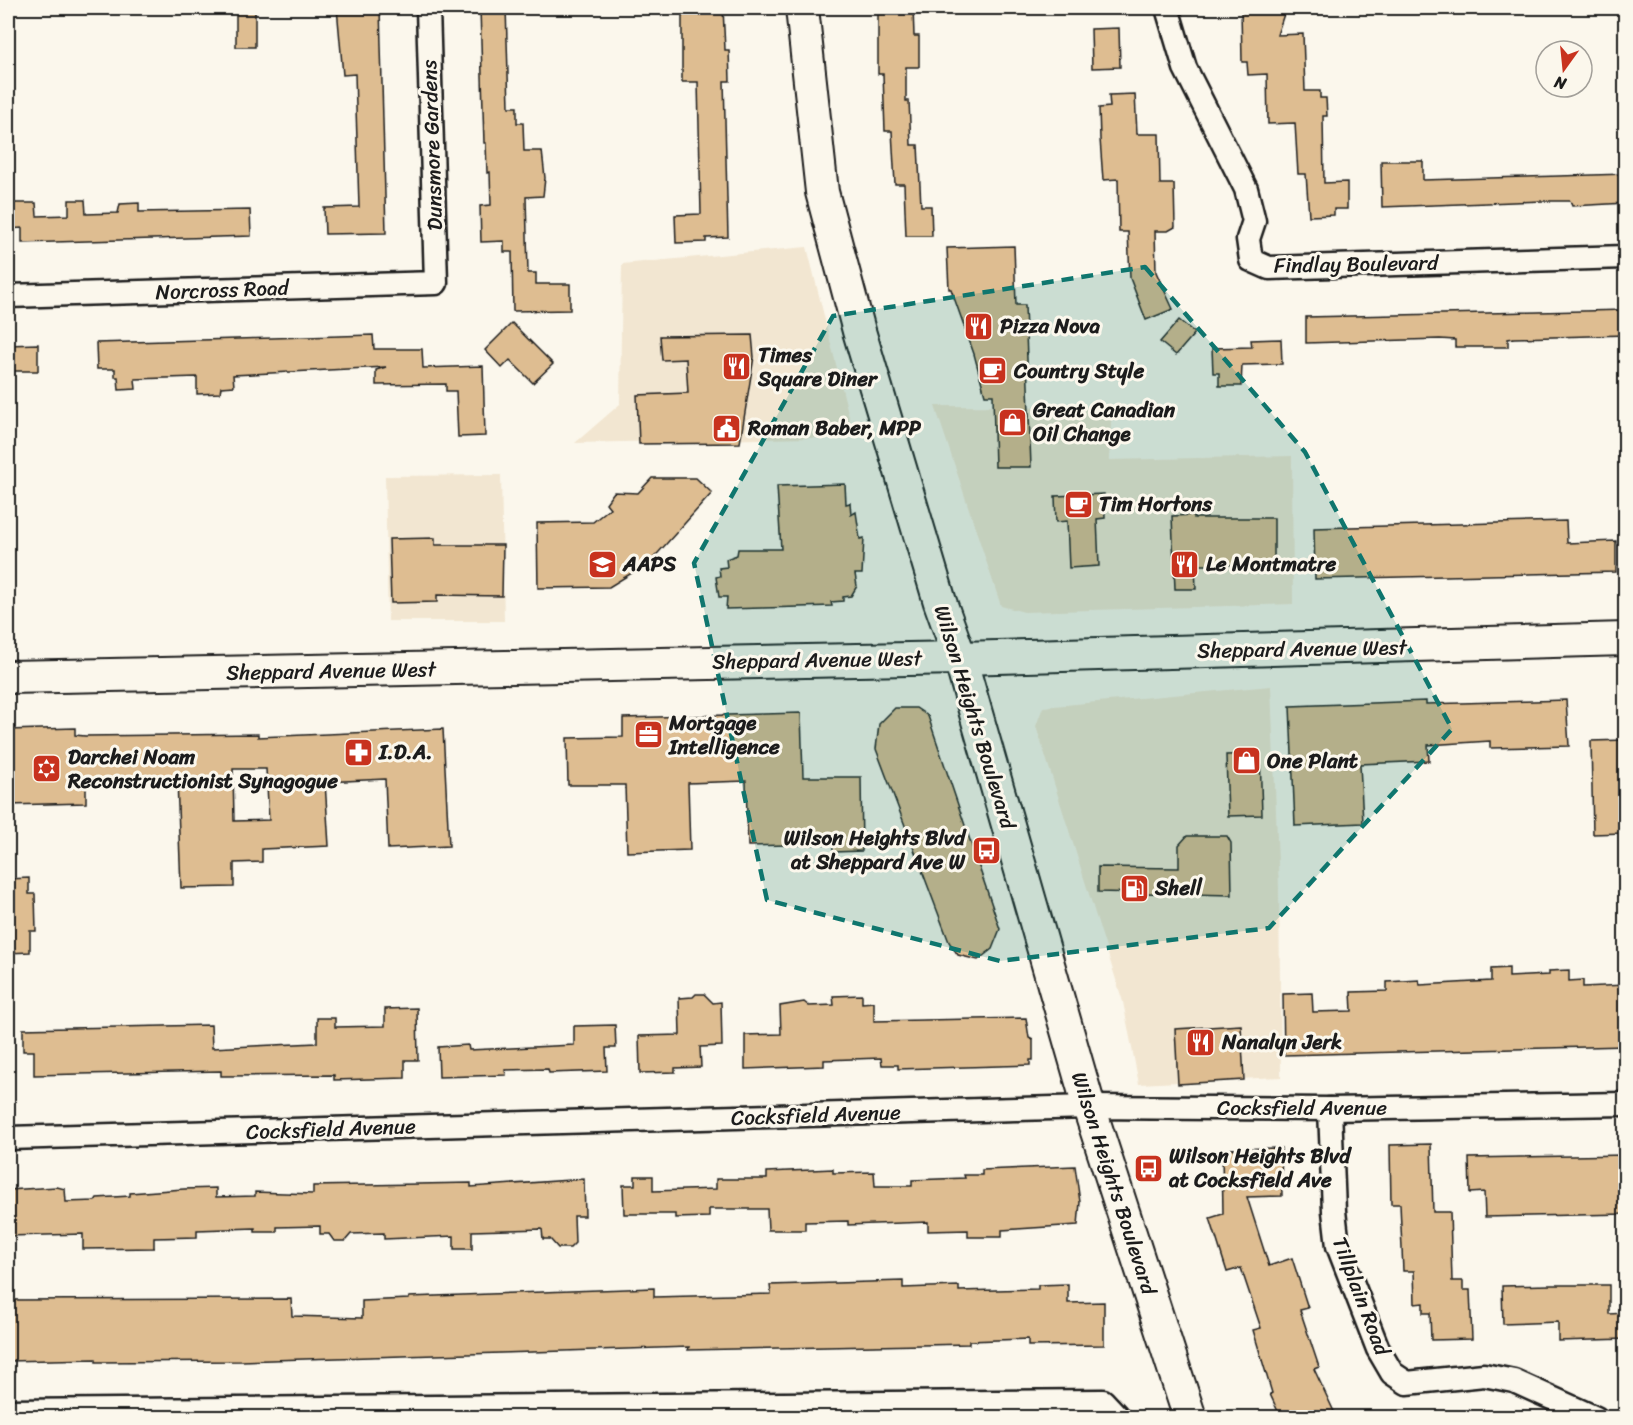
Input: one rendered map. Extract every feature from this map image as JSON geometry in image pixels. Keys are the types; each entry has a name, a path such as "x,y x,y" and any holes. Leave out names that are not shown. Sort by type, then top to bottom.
{"main road":[{"name":"Wilson Heights Boulevard","path":"802,8 822,192 859,331 940,602 960,658 1089,1107 1190,1418"},
{"name":"Sheppard Avenue West","path":"8,677 960,658 1626,639"}],"street":[{"name":"Dunsmore Gardens","path":"428,8 436,283"},
{"name":"Findlay Boulevard","path":"1167,8 1185,68 1246,189 1254,221 1248,240 1251,260 1269,268 1626,257"},
{"name":"Norcross Road","path":"8,296 436,283"},
{"name":"Cocksfield Avenue","path":"8,1138 1089,1107 1330,1109 1626,1104"},
{"name":"Tillplain Road","path":"1330,1109 1334,1211 1338,1246 1378,1349 1392,1373 1407,1383 1484,1375 1514,1381 1596,1418"},
{"path":"8,1411 1103,1401 1119,1417"}],"highlighted area":[{"path":"1145,267 1305,452 1452,729 1269,928 1000,961 767,900 694,563 833,316"}],"shaded area":[{"path":"807,247 854,437 575,443 620,404 622,264"},
{"path":"935,406 1112,407 1109,460 1292,456 1293,604 1024,612 1001,606"},
{"path":"501,475 504,621 388,621 385,476"},
{"path":"1271,686 1279,888 1281,1077 1139,1084 1123,1002 1036,726 1043,707"}],"building":[{"path":"236,8 255,8 255,47 236,47"},
{"path":"337,8 380,8 386,233 325,234 324,208 359,207 355,74 343,75"},
{"path":"480,8 506,8 509,107 517,107 517,123 523,123 524,151 542,151 545,178 543,196 526,197 528,273 536,273 536,284 570,284 570,310 513,311 512,252 504,252 504,241 481,242 480,206 491,205 490,172 487,173 486,143 484,143"},
{"path":"682,8 723,8 725,50 729,50 730,81 724,81 728,237 706,238 706,242 676,243 675,215 701,214 698,82 682,82"},
{"path":"878,8 913,8 914,36 919,36 919,67 906,67 906,101 909,101 911,145 918,145 921,206 931,206 932,236 906,236 904,184 895,184 892,131 885,131 883,74 878,74"},
{"path":"1241,8 1286,8 1277,35 1303,34 1305,91 1320,91 1320,98 1326,98 1327,116 1323,116 1324,183 1347,182 1347,209 1334,209 1334,215 1309,216 1306,174 1298,174 1295,123 1268,124 1267,74 1248,75 1247,62 1242,62"},
{"path":"1119,28 1120,67 1092,68 1091,29"},
{"path":"1135,94 1137,134 1159,134 1160,184 1174,184 1175,227 1168,231 1155,231 1156,272 1173,309 1146,320 1130,278 1128,232 1119,232 1118,179 1103,180 1100,139 1099,108 1110,107 1109,95"},
{"path":"1381,161 1423,161 1423,180 1626,174 1626,203 1572,206 1570,201 1543,201 1382,207"},
{"path":"69,200 85,200 86,214 118,213 120,204 139,203 139,212 250,210 251,236 22,243 22,228 8,229 8,203 36,203 37,216 69,215"},
{"path":"1014,246 1016,305 1025,305 1031,467 995,467 993,395 985,395 974,354 951,289 949,289 947,248"},
{"path":"1626,310 1626,335 1514,338 1508,339 1508,347 1455,347 1455,340 1440,339 1306,343 1306,317"},
{"path":"1179,320 1195,333 1176,355 1160,342"},
{"path":"512,323 553,364 533,383 510,360 502,368 485,350"},
{"path":"373,335 374,349 422,349 423,368 483,366 485,436 458,437 456,391 446,391 446,384 376,385 376,370 386,367 233,375 234,386 221,387 220,393 197,394 197,377 135,379 136,389 119,390 115,369 97,369 96,343"},
{"path":"752,335 754,357 740,443 639,444 637,395 688,393 686,359 662,360 660,336"},
{"path":"1281,339 1282,364 1242,365 1241,386 1219,386 1219,373 1213,373 1212,348 1252,347 1251,340"},
{"path":"38,344 38,371 8,371 8,345"},
{"path":"652,478 696,478 712,493 650,562 609,587 538,588 537,523 593,522 610,508 606,503 614,492 638,493"},
{"path":"845,484 846,504 850,503 851,515 856,512 860,539 864,538 862,574 855,574 857,586 851,596 843,597 843,601 831,602 832,606 726,609 727,597 719,597 716,577 720,576 719,568 727,567 726,559 737,555 738,549 781,549 777,486"},
{"path":"1104,494 1105,518 1097,519 1099,566 1069,568 1067,521 1056,522 1055,496"},
{"path":"1194,515 1194,518 1274,518 1274,565 1195,565 1196,589 1175,589 1172,516"},
{"path":"1566,521 1567,543 1616,541 1616,572 1315,579 1314,528"},
{"path":"435,538 435,545 503,545 502,596 437,595 437,602 391,603 389,539"},
{"path":"1566,700 1569,746 1490,748 1490,741 1428,745 1429,761 1360,764 1363,823 1295,826 1290,706 1426,701 1426,704"},
{"path":"895,708 916,708 928,716 1000,929 992,949 978,960 958,955 949,942 876,749 879,724"},
{"path":"801,713 803,777 861,777 862,851 833,852 833,844 748,846 746,781 688,783 690,850 627,852 625,785 568,785 567,738 623,737 623,718"},
{"path":"75,728 75,735 85,736 258,734 258,737 443,729 449,846 388,849 385,779 325,782 329,846 262,849 262,862 234,863 234,887 181,888 177,779 86,780 86,803 8,805 8,730","holes":["233,769 266,769 269,820 234,821"]},
{"path":"1626,740 1626,771 1622,772 1623,833 1593,834 1591,741"},
{"path":"1260,754 1262,815 1228,816 1226,755"},
{"path":"1187,836 1227,836 1231,843 1232,895 1098,892 1098,867 1179,868 1179,845"},
{"path":"29,878 29,894 35,894 36,931 30,931 30,952 8,953 8,879"},
{"path":"1509,968 1509,977 1549,975 1549,971 1569,970 1569,981 1583,980 1583,987 1625,985 1626,1046 1284,1055 1283,994 1312,993 1313,1012 1352,1011 1351,992 1387,991 1387,982 1419,980 1420,985 1491,981 1491,969"},
{"path":"696,994 704,994 713,1003 721,1002 722,1046 700,1047 701,1067 675,1068 675,1072 640,1073 639,1036 680,1035 679,998 693,997"},
{"path":"862,995 862,1003 874,1002 874,1021 1026,1018 1029,1038 1033,1040 1033,1060 1030,1060 1030,1065 898,1069 898,1065 882,1065 881,1058 824,1060 824,1066 745,1069 745,1035 781,1034 780,1006 804,1002 809,1006 834,1005 833,996"},
{"path":"417,1008 418,1060 405,1060 405,1078 334,1080 334,1075 221,1076 221,1071 34,1075 34,1051 23,1051 23,1029 211,1025 212,1048 317,1043 317,1018 335,1018 335,1027 385,1026 385,1009"},
{"path":"615,1025 616,1048 606,1048 607,1071 549,1073 548,1069 505,1070 506,1075 439,1077 438,1047 468,1045 469,1050 574,1045 574,1026"},
{"path":"1241,1025 1244,1080 1178,1084 1175,1029"},
{"path":"1431,1144 1433,1212 1450,1212 1452,1281 1463,1281 1463,1290 1470,1290 1472,1339 1431,1340 1430,1313 1423,1313 1423,1303 1415,1304 1414,1271 1403,1271 1400,1204 1391,1204 1390,1145"},
{"path":"1281,1148 1282,1196 1247,1197 1269,1266 1292,1258 1308,1308 1300,1310 1319,1367 1314,1369 1337,1418 1281,1418 1270,1394 1272,1393 1253,1330 1261,1328 1241,1268 1227,1272 1210,1218 1223,1214 1222,1149"},
{"path":"1626,1155 1626,1214 1485,1217 1484,1192 1470,1193 1469,1158"},
{"path":"1075,1166 1080,1202 1078,1225 1002,1230 1002,1237 968,1237 968,1230 928,1231 928,1222 848,1225 848,1221 805,1222 805,1230 768,1230 767,1209 709,1209 709,1217 675,1218 675,1214 624,1214 623,1185 635,1185 635,1176 653,1176 653,1191 716,1189 716,1179 767,1179 767,1172 833,1169 833,1173 874,1172 875,1186 912,1186 912,1180 965,1178 964,1175 982,1175 982,1170"},
{"path":"584,1179 585,1216 574,1216 575,1243 570,1248 558,1248 550,1239 543,1239 542,1229 472,1231 472,1249 454,1249 454,1236 384,1239 384,1233 351,1234 345,1241 334,1241 329,1234 320,1234 320,1226 277,1227 277,1232 255,1232 255,1228 197,1230 197,1237 154,1238 154,1248 83,1249 83,1234 8,1236 8,1190 57,1187 65,1189 66,1202 95,1201 97,1198 130,1196 130,1193 184,1189 216,1188 216,1197 255,1196 255,1192 313,1194 313,1186 471,1183 471,1187"},
{"path":"903,1281 903,1288 959,1286 959,1291 1038,1289 1038,1285 1068,1284 1068,1303 1104,1302 1104,1345 1028,1346 1028,1339 969,1341 969,1344 688,1350 689,1347 242,1361 96,1362 96,1359 8,1361 8,1300 291,1299 292,1316 362,1318 362,1301 409,1299 409,1297 654,1288 654,1297 771,1294 770,1285"},
{"path":"1609,1285 1609,1314 1626,1313 1626,1339 1558,1341 1558,1322 1503,1324 1502,1286"}],"place":[{"name":"Pizza Nova","path":"979,326"},
{"name":"Times Square Diner","path":"737,367"},
{"name":"Country Style","path":"993,371"},
{"name":"Great Canadian Oil Change","path":"1012,422"},
{"name":"Roman Baber, MPP","path":"727,428"},
{"name":"Tim Hortons","path":"1078,504"},
{"name":"AAPS","path":"602,564"},
{"name":"Le Montmatre","path":"1185,564"},
{"name":"Mortgage Intelligence","path":"648,735"},
{"name":"I.D.A.","path":"358,752"},
{"name":"One Plant","path":"1246,761"},
{"name":"Darchei Noam Reconstructionist Synagogue","path":"47,769"},
{"name":"Wilson Heights Blvd at Sheppard Ave W","path":"986,850"},
{"name":"Shell","path":"1134,888"},
{"name":"Nanalyn Jerk","path":"1201,1042"},
{"name":"Wilson Heights Blvd at Cocksfield Ave","path":"1148,1168"}]}
